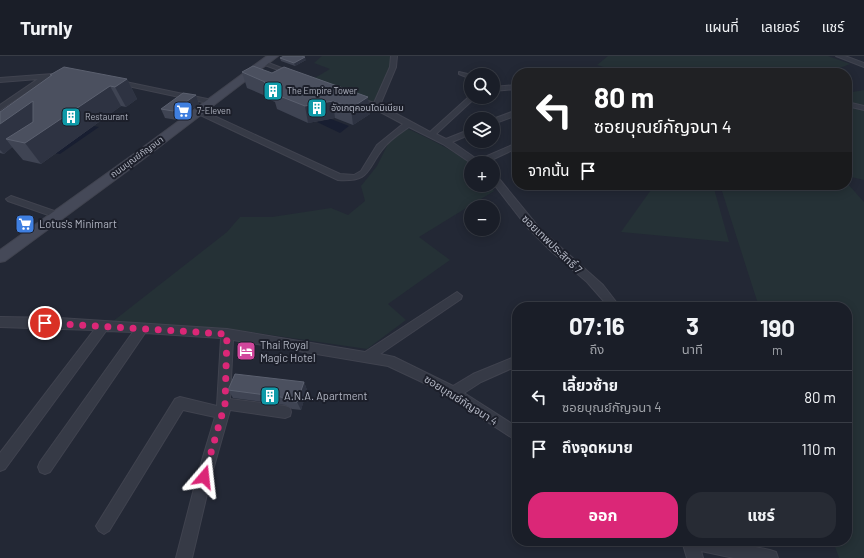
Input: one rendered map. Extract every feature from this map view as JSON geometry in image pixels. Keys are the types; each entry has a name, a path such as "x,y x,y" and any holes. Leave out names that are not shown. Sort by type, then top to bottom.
{"street":[{"path":"376,106 393,67 394,56"},
{"path":"839,56 864,65"},
{"path":"269,59 301,77"},
{"name":"ถนนบุณย์กัญจนา","path":"0,256 269,59"},
{"path":"0,80 73,75"},
{"path":"0,108 46,76"},
{"path":"110,80 212,102"},
{"path":"500,88 512,87"},
{"path":"344,94 376,106 408,124 446,142 467,156"},
{"path":"431,135 464,104"},
{"path":"852,105 864,108"},
{"path":"198,112 338,177 350,178 358,177 365,172 376,151 386,140 408,124"},
{"path":"500,119 512,114"},
{"path":"446,142 464,134"},
{"path":"493,156 512,147"},
{"name":"ซอยเทพประสิทธิ์ 7","path":"500,187 513,205 544,239 605,292 612,302"},
{"path":"11,199 57,215"},
{"path":"367,356 457,296"},
{"name":"ซอยบุณย์กัญจนา 4","path":"0,322 60,323 227,334 390,360 453,393 512,432"},
{"path":"0,464 103,326"},
{"path":"45,467 142,329"},
{"path":"184,558 204,477 224,409 227,334"},
{"path":"453,393 477,378 512,363"},
{"path":"104,526 180,404 224,409 285,412"},
{"path":"691,546 695,558"},
{"path":"714,546 770,558"}],"shaded area":[{"path":"322,56 391,56 391,65 375,103 313,79 330,69 314,63"},
{"path":"608,56 828,56 850,64 840,68 607,68 597,65"},
{"path":"864,90 864,180 852,177 852,92"},
{"path":"406,128 440,144 464,159 464,192 492,192 479,200 464,200 464,209 419,237 450,260 388,304 406,320 367,349 223,328 112,322 227,232 240,217 272,217 331,208 348,215 365,201 361,186 377,166 388,144"},
{"path":"852,189 864,202 864,558 839,558 835,546 852,546 852,302 757,302 722,190 852,190"},
{"path":"651,190 714,190 729,242 621,232"}],"water":[{"path":"331,119 349,126 340,133 317,122"},
{"path":"94,126 99,127 60,154 34,149 61,149"}],"building":[{"path":"284,56 305,57 294,63 280,58"},
{"path":"253,66 272,73 284,67 368,97 351,108 333,101 305,106 272,93 279,89 242,72"},
{"path":"64,67 127,79 115,87 110,86 25,143 6,139 33,122 33,101 0,124 0,112 52,75 50,75"},
{"path":"183,93 196,95 173,111 161,109"},
{"path":"235,374 304,382 297,402 288,401 281,397 228,390"}],"place":[{"name":"The Empire Tower","path":"273,91"},
{"name":"อังเกตุคอนโดมิเนียม","path":"317,108"},
{"name":"7-Eleven","path":"183,111"},
{"name":"Restaurant","path":"71,117"},
{"name":"Lotus's Minimart","path":"25,224"},
{"name":"Thai Royal Magic Hotel","path":"246,351"},
{"name":"A.N.A. Apartment","path":"270,396"}],"route":[{"path":"45,323 227,334 225,404 204,477"}]}
